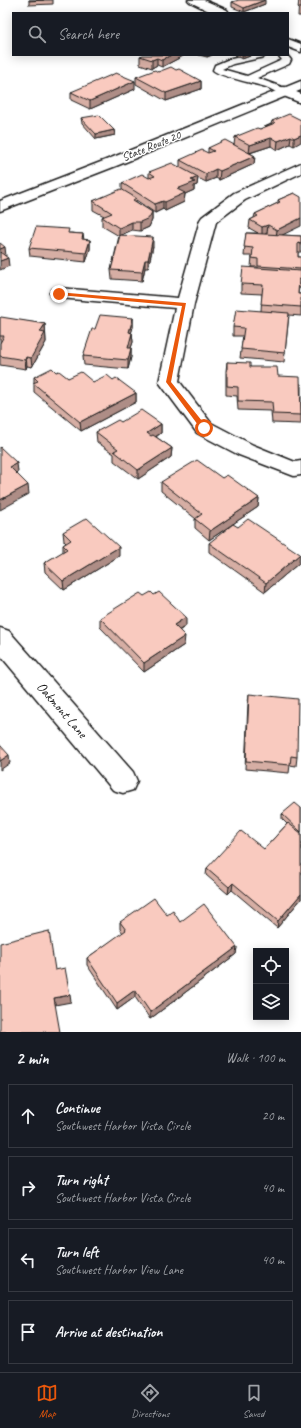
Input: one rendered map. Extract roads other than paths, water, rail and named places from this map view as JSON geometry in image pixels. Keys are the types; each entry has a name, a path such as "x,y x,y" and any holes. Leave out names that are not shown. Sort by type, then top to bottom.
{"street":[{"path":"194,0 221,12"},
{"path":"289,42 301,48"},
{"name":"State Route 20","path":"0,206 111,163 301,85"},
{"path":"284,92 301,99"},
{"path":"301,167 237,198 216,212 208,220 185,304 169,382 204,428 246,450 294,469 301,468"},
{"path":"59,294 185,304"},
{"name":"Oakmont Lane","path":"0,638 123,781"}],"lane":[{"path":"257,56 230,62 218,67 218,70 284,92"},
{"path":"248,79 286,62 288,60 283,56"}]}
